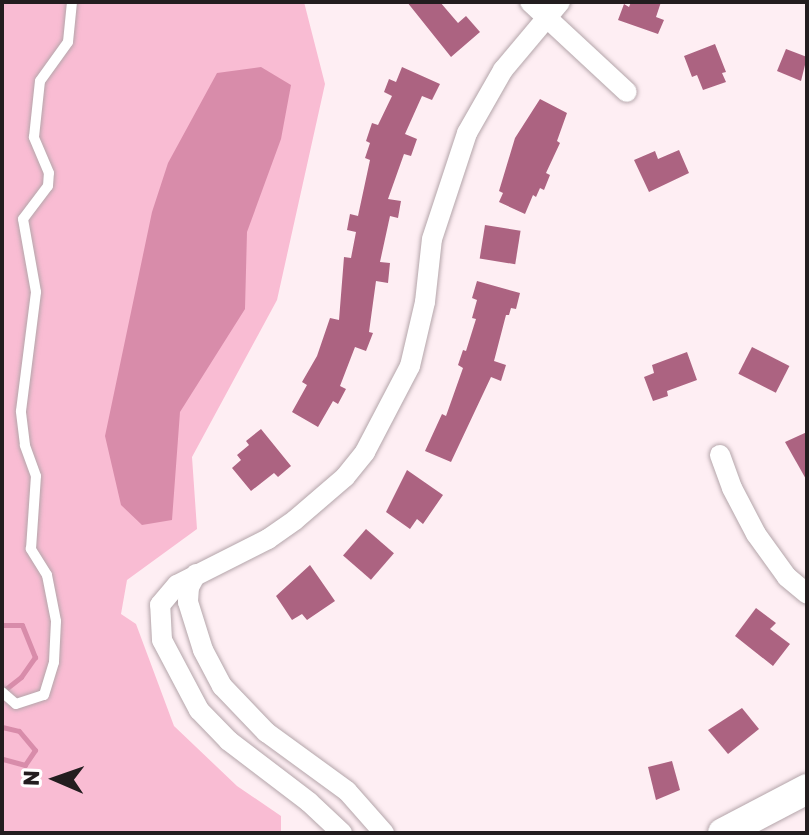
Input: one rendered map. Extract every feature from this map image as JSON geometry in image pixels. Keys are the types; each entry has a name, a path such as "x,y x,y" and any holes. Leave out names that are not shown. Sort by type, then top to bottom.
{"main road":[{"path":"723,833 807,789"}],"street":[{"path":"530,2 553,9 627,92"},
{"path":"342,833 331,819 229,741 199,710 177,674 162,640 160,605 171,589 268,539 295,520 345,477 365,452 410,366 425,302 432,239 467,133 503,70 553,9"},
{"path":"720,455 756,534 787,577 807,594"},
{"path":"196,574 188,602 203,650 222,686 266,732 347,791 384,833"}],"lane":[{"path":"2,692 16,704 44,695 54,662 56,621 47,575 31,549 36,476 25,445 21,411 36,292 23,219 48,186 49,173 34,137 40,81 68,42 72,2"}],"shaded area":[{"path":"2,2 304,2 325,84 277,300 192,457 197,529 127,580 121,614 136,624 174,726 237,786 281,816 281,833 2,833"},
{"path":"261,67 291,85 281,139 247,232 245,309 180,412 172,520 142,525 121,505 105,436 152,212 168,163 217,73"}],"building":[{"path":"407,2 440,2 458,23 466,16 480,32 451,57"},
{"path":"631,2 661,2 656,17 664,20 658,34 618,20 624,4 629,7"},
{"path":"715,44 726,72 722,73 726,82 703,90 697,75 692,77 684,56"},
{"path":"786,49 807,57 801,81 777,71"},
{"path":"402,67 440,84 432,100 422,96 405,134 417,139 411,156 404,154 388,199 401,201 398,218 390,216 380,262 390,263 388,283 376,281 369,332 373,333 366,351 355,347 340,386 346,389 338,404 333,401 318,427 292,412 307,385 302,382 317,356 330,318 339,320 344,257 351,258 356,232 347,230 350,214 358,216 370,160 365,158 370,143 366,141 372,123 378,125 392,96 384,92 389,79 396,82"},
{"path":"540,99 567,113 557,141 560,143 546,173 550,175 544,190 540,188 536,197 533,195 525,214 499,202 503,193 499,191 515,138"},
{"path":"679,150 689,173 649,192 634,160 655,151 658,159"},
{"path":"485,225 521,231 515,264 480,259"},
{"path":"477,281 520,293 516,309 511,308 509,315 506,315 494,361 506,365 501,381 491,377 451,462 425,451 442,414 446,416 463,368 458,365 476,319 472,318 477,300 472,298"},
{"path":"752,347 789,366 776,393 738,374"},
{"path":"687,352 697,380 667,391 668,396 653,401 644,377 654,373 652,365"},
{"path":"261,429 291,466 278,477 274,473 251,491 232,468 241,460 237,455 249,445 246,441"},
{"path":"807,432 807,481 785,442"},
{"path":"407,470 443,495 423,524 417,519 410,529 386,512"},
{"path":"366,529 394,553 371,580 343,555"},
{"path":"310,565 335,601 307,620 302,614 292,620 276,596"},
{"path":"756,608 776,623 770,629 790,644 773,666 735,636"},
{"path":"742,708 759,729 728,754 708,730"},
{"path":"672,761 680,790 656,800 648,767"}],"waterway":[{"path":"2,625 22,625 35,657 21,677 3,691"},
{"path":"2,727 19,731 35,750 25,765 2,759"}]}
